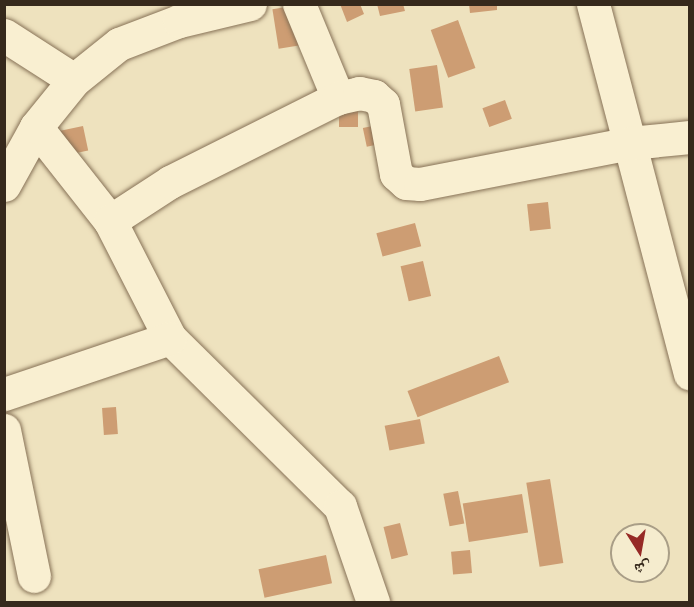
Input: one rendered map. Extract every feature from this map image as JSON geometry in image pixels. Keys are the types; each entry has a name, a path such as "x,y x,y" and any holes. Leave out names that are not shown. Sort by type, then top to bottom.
{"street":[{"path":"4,185 36,127 74,80 119,44 179,21 250,4"},
{"path":"299,4 338,98"},
{"path":"593,4 690,373"},
{"path":"4,34 74,80"},
{"path":"110,221 170,182 338,98 359,93 374,96 383,104 396,174 406,183 420,184 630,143 690,137"},
{"path":"36,127 110,221 170,338 340,506 373,603"},
{"path":"4,394 170,338"},
{"path":"4,430 34,576"}],"building":[{"path":"305,4 311,44 279,49 272,9"},
{"path":"340,4 360,4 364,14 347,22"},
{"path":"377,4 403,4 405,11 380,16"},
{"path":"469,4 497,4 497,10 470,13"},
{"path":"458,20 475,68 448,78 431,30"},
{"path":"437,65 443,108 415,111 409,69"},
{"path":"339,95 358,95 358,127 339,127"},
{"path":"505,100 512,119 489,127 482,108"},
{"path":"401,120 405,139 367,147 363,128"},
{"path":"83,126 88,150 49,159 44,134"},
{"path":"548,202 551,229 530,231 527,204"},
{"path":"415,223 421,246 383,257 376,233"},
{"path":"423,261 431,296 409,301 401,266"},
{"path":"499,356 509,382 418,417 408,391"},
{"path":"116,407 118,434 104,435 102,408"},
{"path":"420,419 425,444 389,450 385,426"},
{"path":"550,479 563,563 540,567 526,483"},
{"path":"458,491 464,523 450,526 443,494"},
{"path":"522,494 528,533 469,542 463,503"},
{"path":"400,523 408,555 391,559 384,527"},
{"path":"470,550 472,573 453,575 451,552"},
{"path":"326,555 332,583 265,598 259,569"}]}
